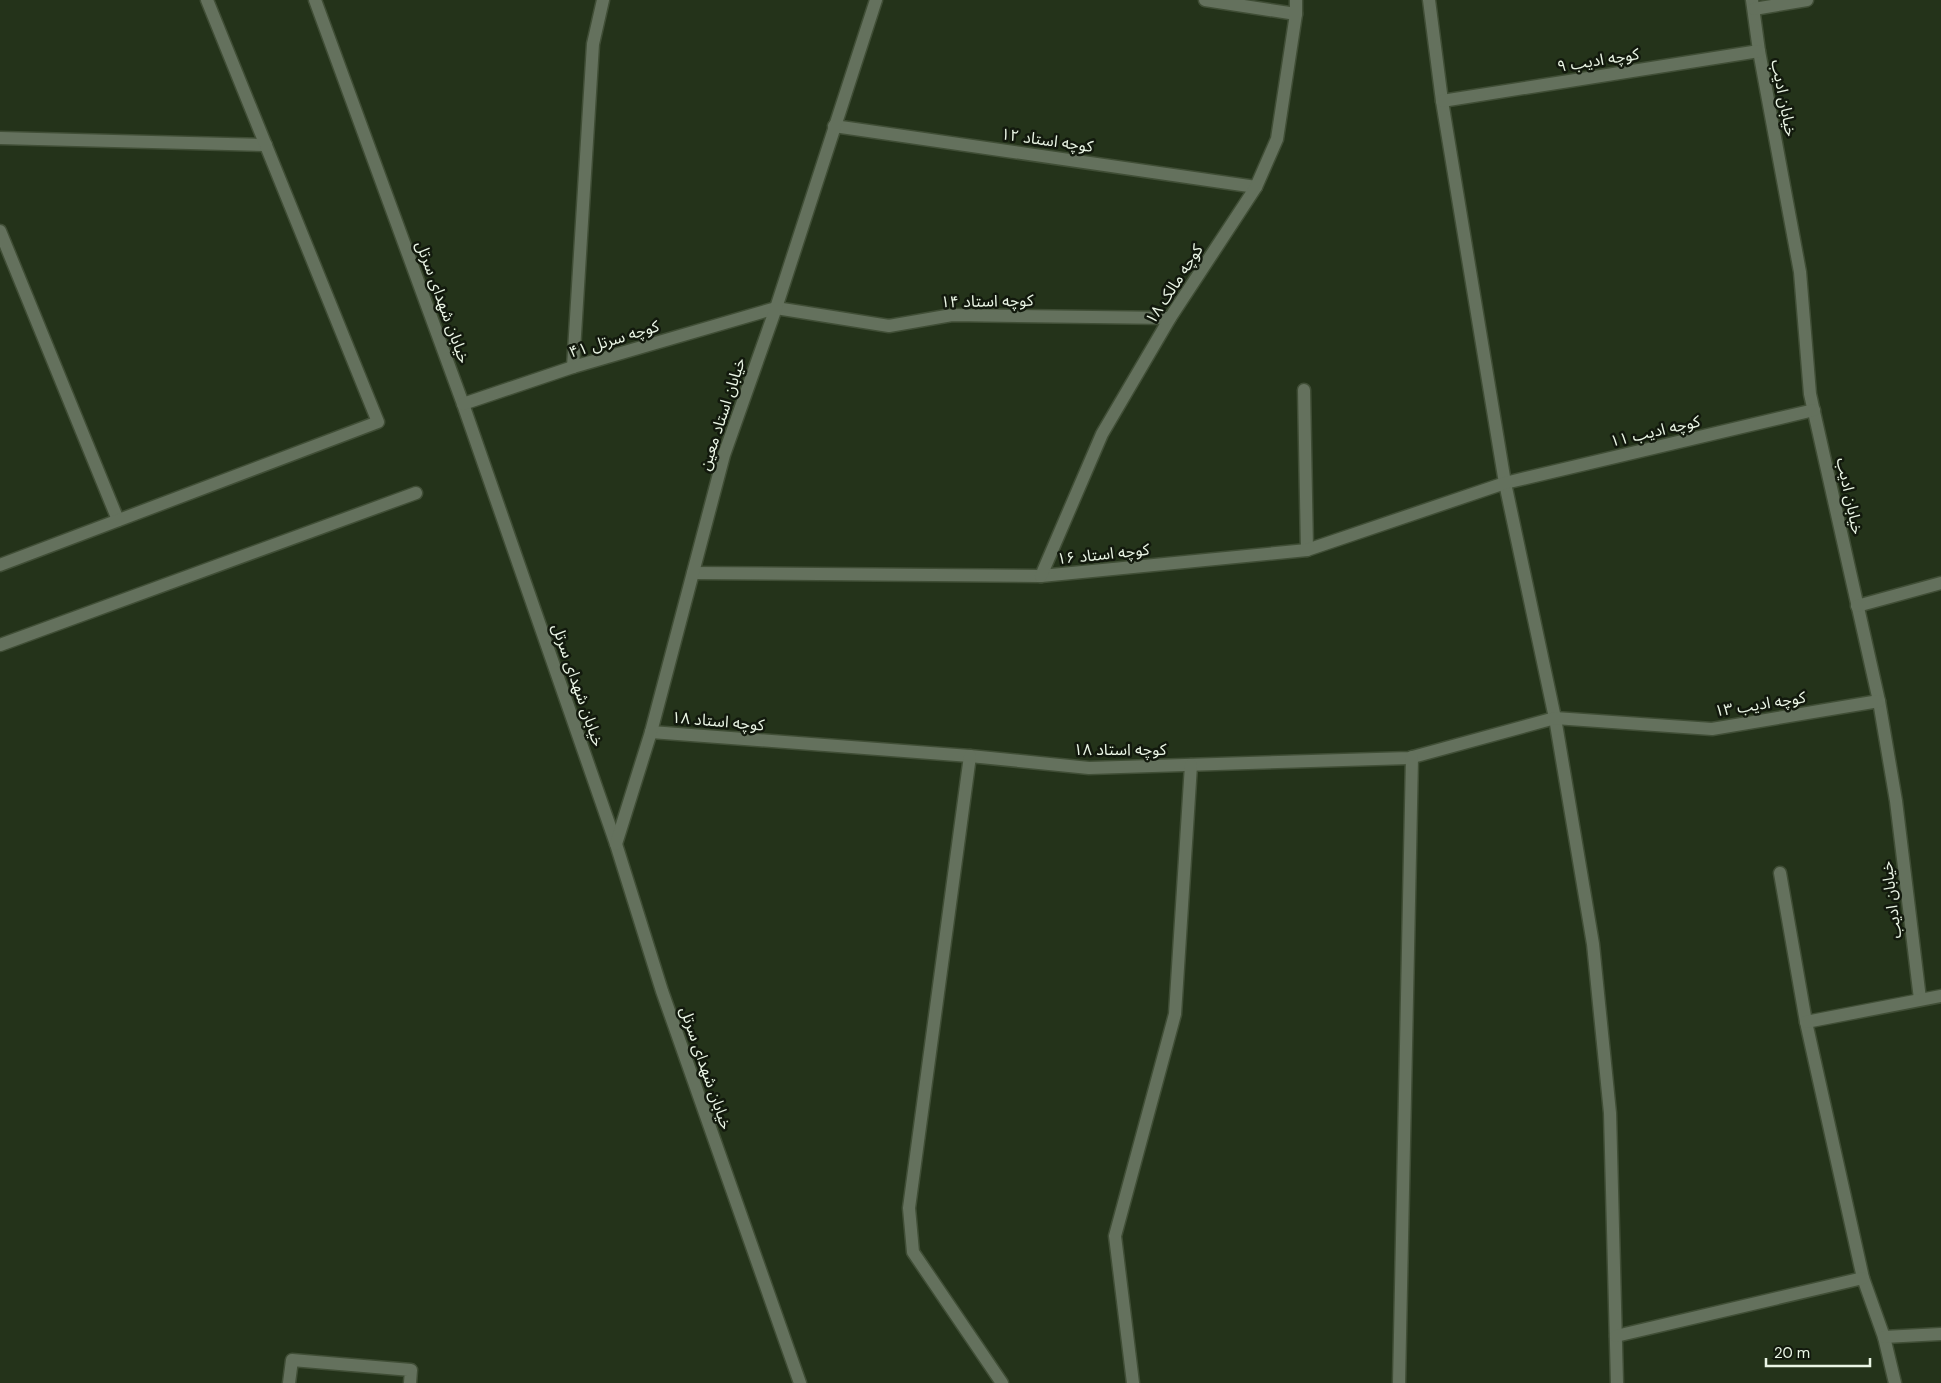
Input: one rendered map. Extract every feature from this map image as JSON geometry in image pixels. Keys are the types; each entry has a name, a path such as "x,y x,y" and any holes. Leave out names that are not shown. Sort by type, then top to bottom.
{"street":[{"path":"0,564 378,422 207,0"},
{"name":"خیابان شهدای سرتل","path":"315,0 463,404 616,844 662,991 800,1383"},
{"path":"573,367 593,44 603,0"},
{"name":"خیابان استاد معین","path":"616,844 651,732 724,455 776,308 876,0"},
{"path":"1205,0 1296,14"},
{"name":"کوچه مالک ۱۸","path":"1041,576 1102,434 1170,318 1256,187 1277,139 1296,14 1296,0"},
{"path":"1429,0 1442,100 1504,483 1555,718 1593,944 1610,1113 1617,1383"},
{"path":"1753,4 1807,0"},
{"name":"خیابان ادیب","path":"1753,4 1759,51 1800,272 1810,394 1879,701 1896,801 1920,999"},
{"name":"کوچه ادیب ۹","path":"1442,100 1759,51"},
{"name":"کوچه استاد ۱۲","path":"834,126 1256,187"},
{"path":"0,138 266,145"},
{"path":"0,231 118,520"},
{"name":"کوچه سرتل ۴۱","path":"463,404 573,367 776,308"},
{"name":"کوچه استاد ۱۴","path":"776,308 889,326 952,315 1170,318"},
{"path":"1304,390 1307,550"},
{"name":"کوچه ادیب ۱۱","path":"1504,483 1814,410"},
{"name":"کوچه استاد ۱۶","path":"693,573 1041,576 1307,550 1504,483"},
{"path":"0,645 416,493"},
{"path":"1857,606 1941,583"},
{"name":"کوچه ادیب ۱۳","path":"1555,718 1712,729 1879,701"},
{"name":"کوچه استاد ۱۸","path":"651,732 970,756 1088,768 1412,758 1555,718"},
{"path":"970,756 909,1208 913,1252 1002,1383"},
{"path":"1399,1383 1412,758"},
{"path":"1133,1383 1115,1236 1176,1014 1191,765"},
{"path":"1780,873 1806,1022 1863,1278 1884,1337 1895,1383"},
{"path":"1806,1022 1941,996"},
{"path":"1616,1336 1863,1278"},
{"path":"1884,1337 1941,1334"},
{"path":"289,1383 292,1360 411,1370 410,1383"}]}
